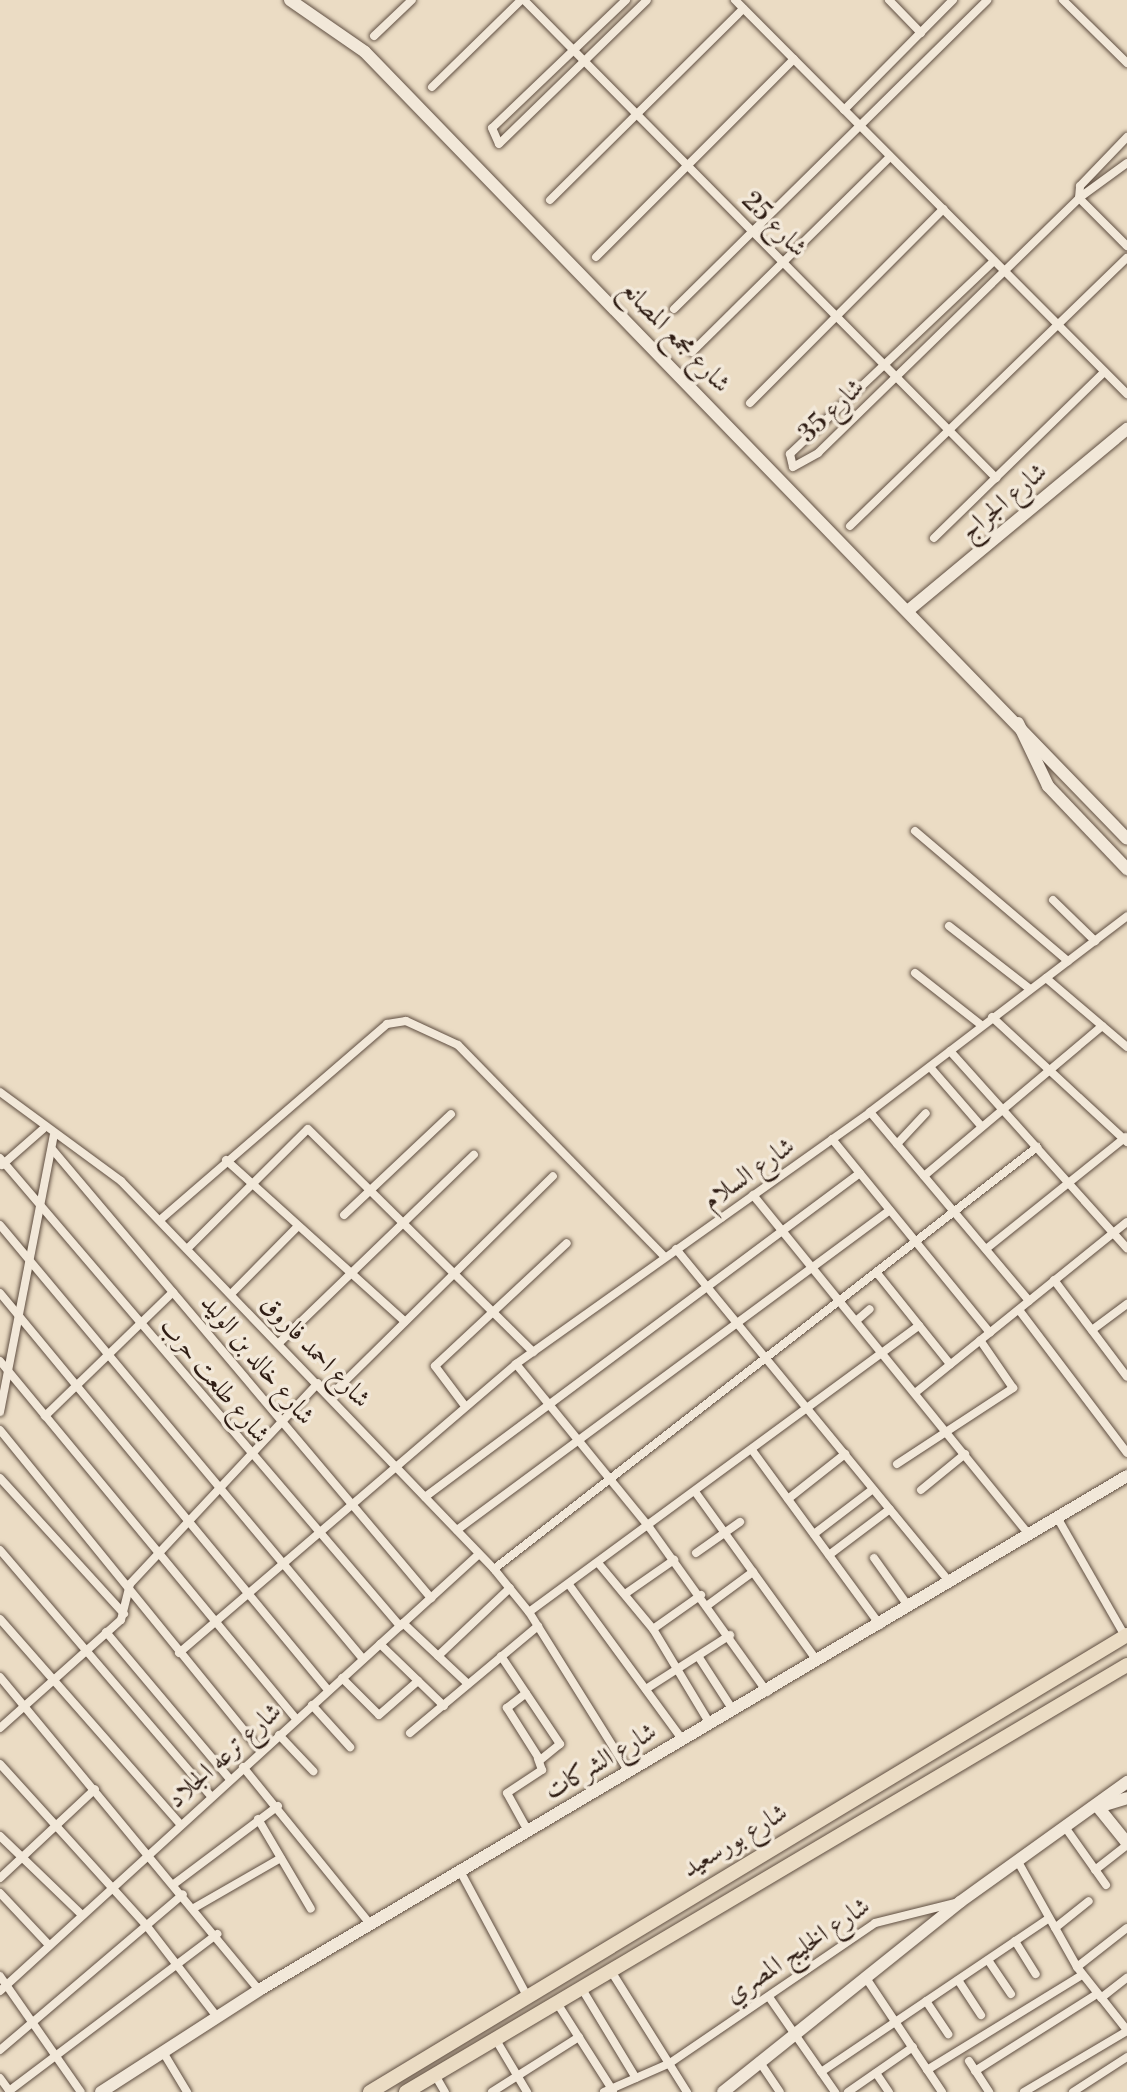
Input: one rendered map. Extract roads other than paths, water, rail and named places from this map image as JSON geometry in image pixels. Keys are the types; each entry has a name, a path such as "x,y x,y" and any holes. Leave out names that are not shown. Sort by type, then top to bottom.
{"main road":[{"name":"شارع بورسعيد","path":"370,2092 528,1998 686,1898 1126,1636"},
{"name":"شارع بورسعيد","path":"406,2092 677,1935 1127,1665"},
{"path":"686,1898 705,1917"},
{"path":"658,1916 677,1935"}],"street":[{"name":"شارع مجمع المصانع","path":"290,0 365,52 910,609 1127,839"},
{"path":"374,36 412,0"},
{"path":"432,87 522,0"},
{"name":"شارع 25","path":"522,0 894,379 996,478"},
{"path":"626,0 490,136 505,143 647,0"},
{"path":"735,0 1127,394"},
{"path":"889,0 921,33"},
{"path":"844,110 953,0"},
{"path":"674,309 987,0"},
{"path":"1063,0 1127,63"},
{"path":"550,200 743,9"},
{"path":"596,257 794,59"},
{"path":"1127,137 1080,186 1079,198 1127,246"},
{"path":"692,352 890,157"},
{"path":"1079,198 1127,163"},
{"name":"شارع 35","path":"994,261 790,454 790,464 801,467 1079,198"},
{"path":"750,403 943,209"},
{"path":"850,526 1127,258"},
{"path":"934,538 1104,372"},
{"name":"شارع الجراج","path":"910,609 1127,429"},
{"name":"شارع مجمع المصانع","path":"1017,720 1048,786 1127,869"},
{"path":"915,831 1068,961"},
{"path":"1053,900 1095,941"},
{"name":"شارع السلام","path":"179,1653 394,1464 516,1364 870,1112 1127,916"},
{"path":"949,926 1030,989"},
{"path":"915,973 981,1025"},
{"path":"1046,978 1127,1047"},
{"path":"986,1249 1126,1139 992,1017"},
{"path":"160,1220 387,1024 426,1026 458,1045 665,1257"},
{"path":"924,1176 1102,1026"},
{"path":"950,1051 1127,1248"},
{"path":"930,1067 982,1127"},
{"name":"شارع احمد فاروق","path":"0,1092 43,1129 109,1170 318,1383 494,1569 529,1612 629,1772"},
{"path":"870,1112 1029,1301"},
{"path":"897,1144 926,1113"},
{"path":"344,1215 451,1114"},
{"path":"1,1163 43,1129"},
{"path":"187,1249 310,1130 533,1352"},
{"path":"0,1412 32,1261 54,1135"},
{"path":"832,1139 990,1333"},
{"path":"494,1569 767,1360 1037,1147"},
{"name":"شارع خالد بن الوليد","path":"52,1149 431,1598"},
{"path":"279,1343 474,1155"},
{"path":"226,1160 405,1322"},
{"name":"شارع طلعت حرب","path":"1,1163 42,1205 315,1533 402,1624 468,1684"},
{"path":"425,1497 860,1173"},
{"path":"330,1396 553,1176"},
{"path":"753,1195 1030,1536"},
{"path":"457,1530 583,1442 890,1210"},
{"path":"915,1393 1127,1222"},
{"path":"0,1225 363,1659"},
{"path":"231,1294 298,1226"},
{"path":"465,1406 435,1366 567,1243"},
{"path":"676,1249 950,1583"},
{"path":"877,1273 950,1364"},
{"path":"1054,1280 1127,1377"},
{"path":"45,1416 173,1292"},
{"path":"0,1293 328,1690"},
{"path":"1092,1330 1127,1304"},
{"path":"856,1321 870,1309"},
{"path":"1019,1310 1127,1453"},
{"path":"529,1612 570,1586 919,1325"},
{"path":"897,1464 1014,1385 980,1340"},
{"path":"0,1361 296,1719"},
{"path":"516,1364 552,1403 649,1527 730,1635 767,1692"},
{"path":"0,1728 124,1614 127,1588 318,1383"},
{"path":"0,1430 261,1751"},
{"path":"752,1450 880,1625"},
{"path":"788,1499 845,1454"},
{"path":"921,1490 965,1454"},
{"name":"شارع الشركات","path":"101,2092 259,1990 682,1739 767,1692 1127,1476"},
{"path":"0,1478 124,1614"},
{"path":"814,1534 873,1489"},
{"path":"696,1493 817,1662"},
{"path":"829,1555 890,1509"},
{"path":"1058,1519 1126,1636"},
{"path":"696,1553 740,1522"},
{"path":"0,1550 211,1796"},
{"name":"شارع ترعه الجلاد","path":"3,1988 479,1554"},
{"path":"874,1558 910,1607"},
{"path":"625,1594 674,1560"},
{"path":"599,1564 653,1629 710,1724"},
{"path":"708,1605 753,1572"},
{"path":"570,1586 682,1739"},
{"path":"438,1656 510,1588"},
{"path":"653,1629 701,1595"},
{"path":"0,1619 180,1824"},
{"path":"410,1733 538,1626"},
{"path":"106,1632 230,1779"},
{"path":"646,1689 730,1635"},
{"path":"380,1644 444,1706"},
{"path":"501,1656 561,1746 538,1759"},
{"path":"698,1656 733,1710"},
{"path":"0,1677 217,1934 259,1990"},
{"path":"342,1678 379,1715 418,1681"},
{"path":"526,1693 507,1708 542,1770 507,1793 528,1831"},
{"path":"312,1705 350,1747"},
{"path":"279,1735 313,1771"},
{"path":"0,1764 146,1925 217,2017"},
{"path":"243,1767 278,1806 370,1924"},
{"name":"شارع الخليج المصري","path":"723,2092 960,1902 1098,1807 1127,1782"},
{"path":"0,1878 95,1789"},
{"name":"شارع الخليج المصري","path":"1098,1807 1127,1798"},
{"path":"174,1884 278,1806"},
{"path":"1095,1870 1127,1844 1098,1807"},
{"path":"258,1819 311,1909"},
{"path":"1065,1827 1106,1885"},
{"path":"0,1836 82,1915"},
{"path":"194,1908 281,1858"},
{"path":"1017,1860 1080,1971 1127,2031 1030,2090"},
{"path":"460,1871 528,1998"},
{"path":"0,1893 49,1945"},
{"path":"0,2050 183,1894"},
{"path":"1055,1928 1089,1901"},
{"name":"شارع الخليج المصري","path":"609,2091 670,2063 875,1923 960,1902"},
{"path":"821,2072 1049,1918"},
{"path":"927,2070 1080,1971 1127,1928"},
{"path":"0,2078 10,2092 217,1934"},
{"path":"1015,1941 1036,1974"},
{"path":"988,1960 1011,1994"},
{"path":"611,1971 687,2092"},
{"path":"0,1976 3,1988 32,2022 81,2092"},
{"path":"866,1978 942,2092"},
{"path":"975,2071 1127,1978"},
{"path":"958,1980 981,2015"},
{"path":"582,1989 636,2078"},
{"path":"769,1997 835,2092"},
{"path":"926,2001 948,2034"},
{"path":"557,2003 609,2091"},
{"path":"492,2092 579,2037"},
{"path":"496,2040 527,2092"},
{"path":"848,2092 913,2047"},
{"path":"163,2052 187,2092"},
{"path":"1073,2092 1127,2057"},
{"path":"759,2061 780,2092"},
{"path":"969,2061 989,2092"},
{"path":"876,2073 889,2092"},
{"path":"435,2075 445,2092"}]}
